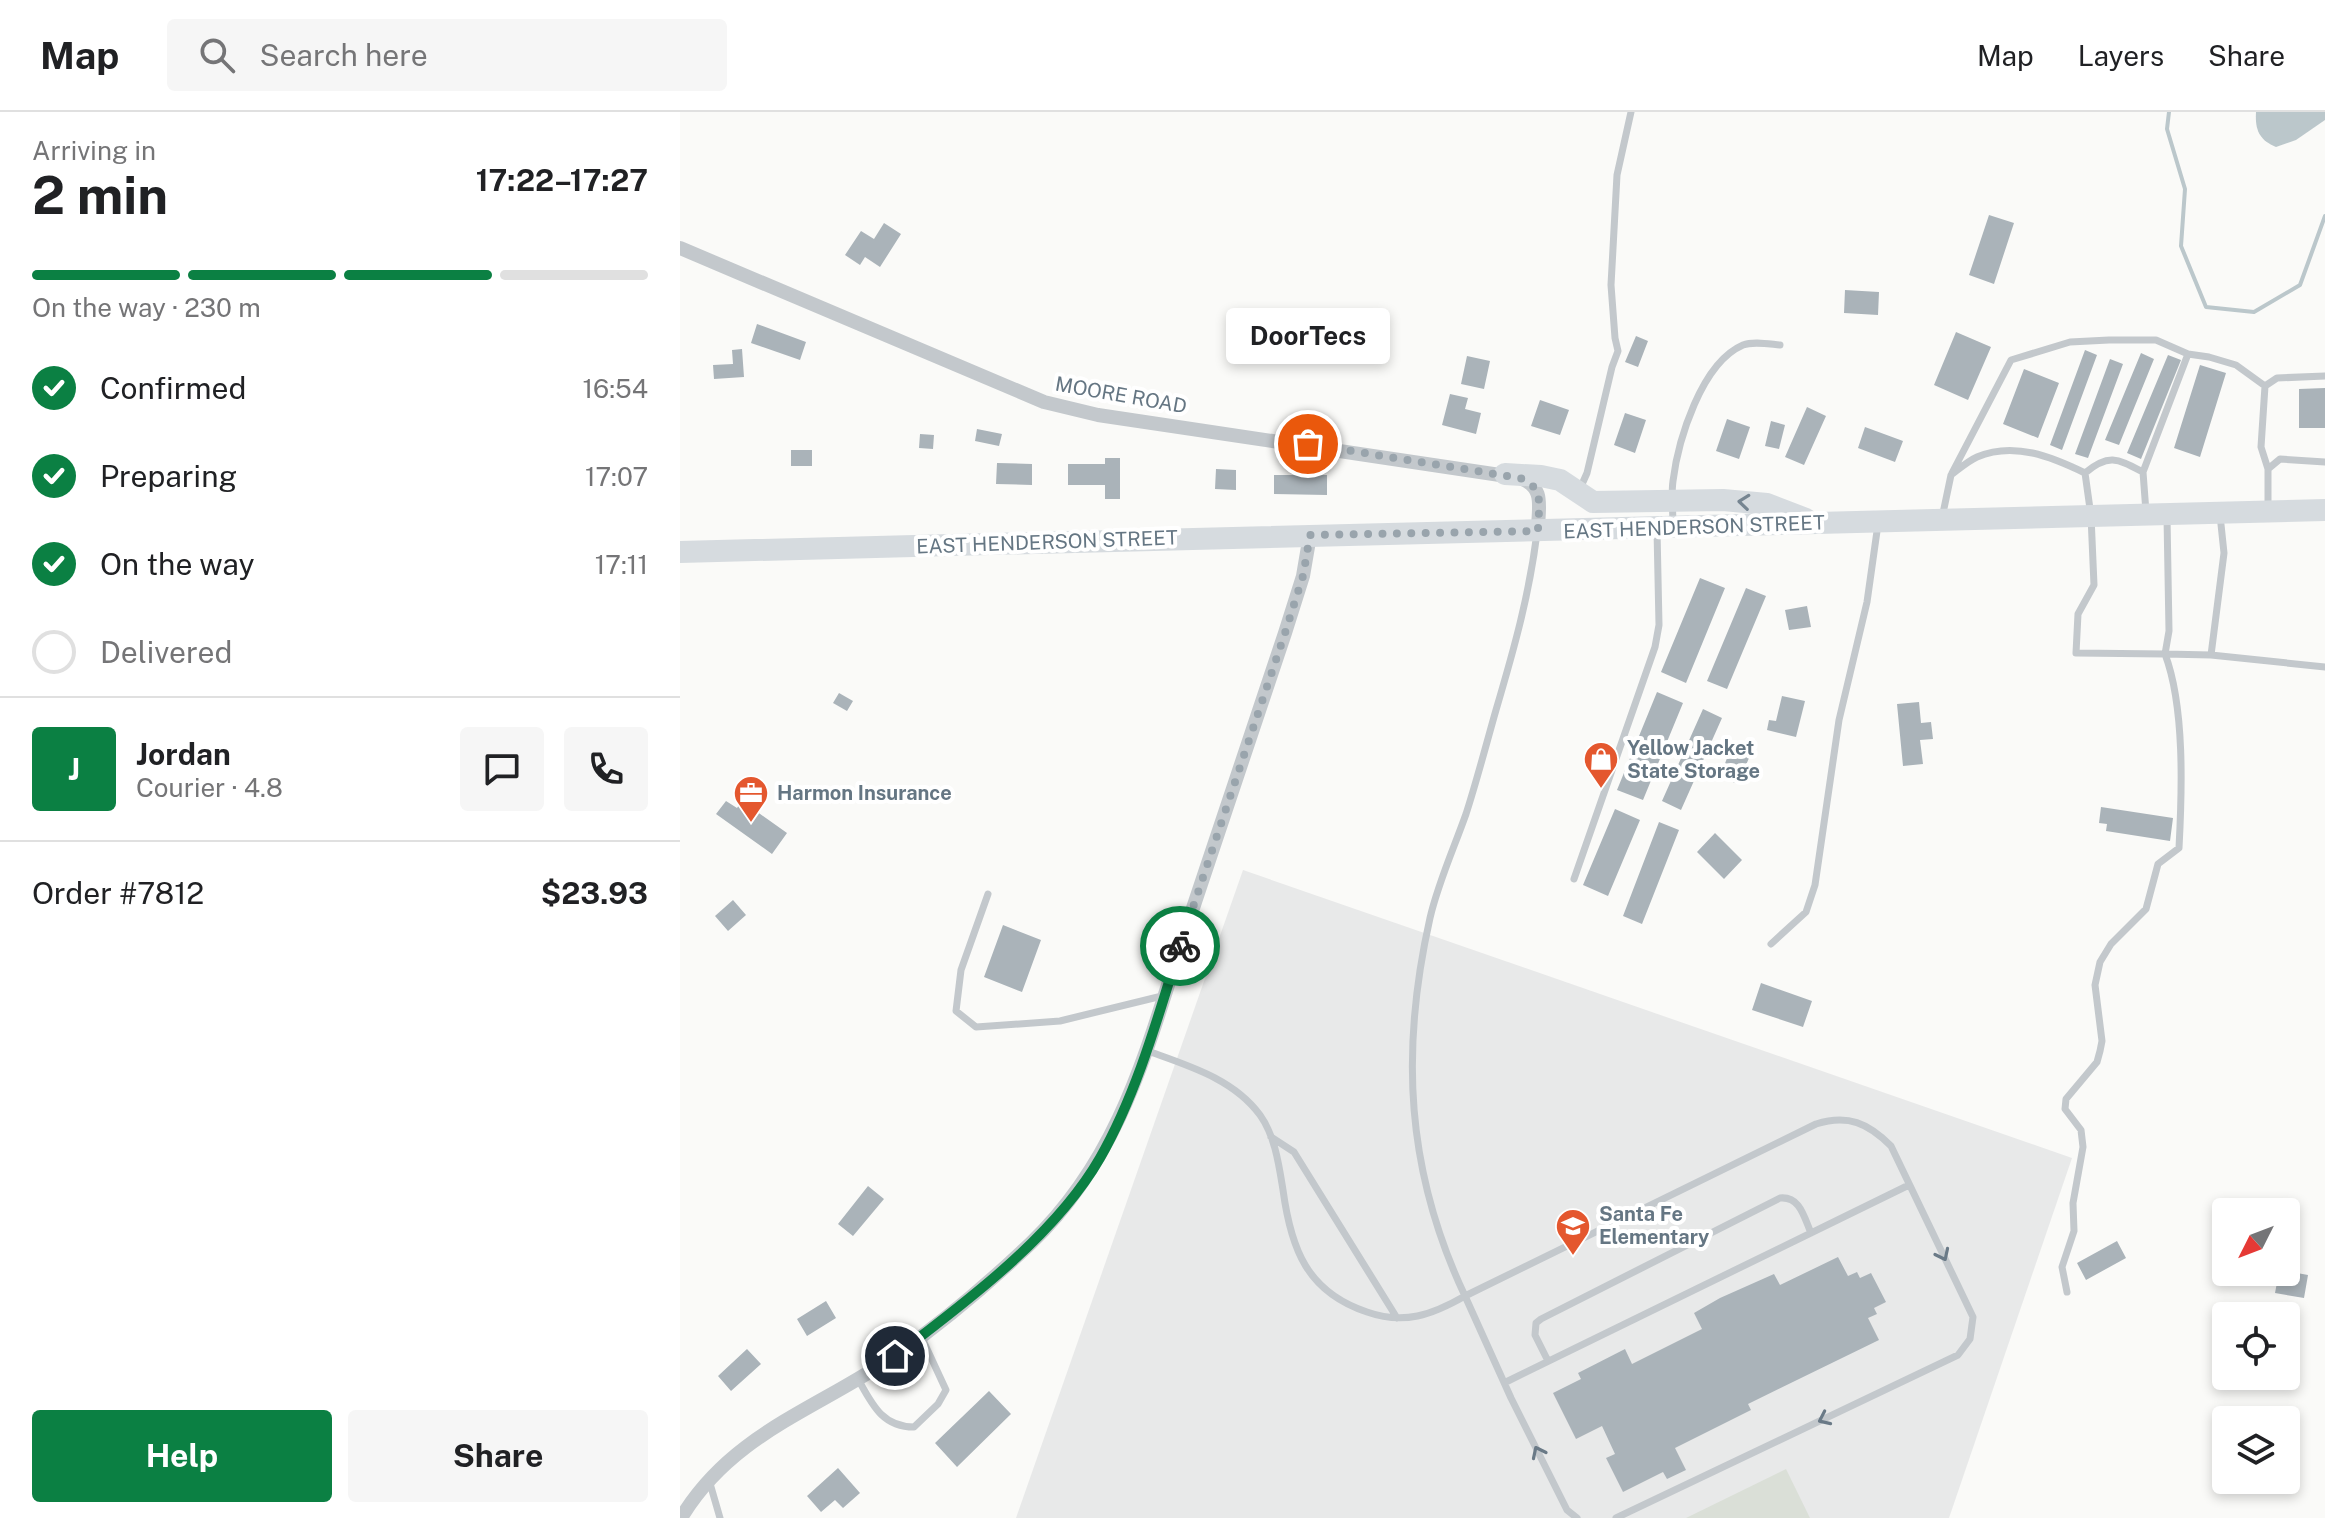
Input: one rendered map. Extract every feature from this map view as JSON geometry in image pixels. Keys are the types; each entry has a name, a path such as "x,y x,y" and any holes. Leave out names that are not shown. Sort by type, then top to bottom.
{"main road":[{"path":"1505,474 1560,480 1593,502 1723,500 1767,504 1818,524"},
{"name":"EAST HENDERSON STREET","path":"680,552 2325,510"}],"street":[{"name":"MOORE ROAD","path":"680,248 1044,402 1098,415 1505,474 1532,483 1538,492 1538,531"},
{"path":"681,1518 709,1478 732,1456 758,1437 858,1379 921,1336 1031,1243 1079,1189 1115,1129 1145,1050 1285,633 1303,576 1310,535"}],"lane":[{"path":"1577,492 1587,473 1618,351 1611,260 1617,175 1631,112"},
{"path":"1942,520 1951,475 2011,360 2070,342 2156,340 2188,354 2236,365 2265,386"},
{"path":"1574,879 1655,647 1665,528 1680,441 1703,387 1729,354 1744,344 1780,345"},
{"path":"2067,1292 2062,1267 2074,1231 2073,1203 2083,1147 2081,1130 2065,1109 2066,1099 2097,1062 2100,1051 2102,1041 2095,985 2100,962 2111,944 2146,909 2158,864 2179,848 2182,771 2172,673 2165,654 2169,631 2156,515 2143,472 2188,354"},
{"path":"2265,386 2277,378 2325,376"},
{"path":"2265,386 2261,447 2268,469 2268,512"},
{"path":"1951,475 1977,457 2015,450 2049,456 2085,473"},
{"path":"2085,473 2099,461 2118,459 2143,472"},
{"path":"2268,469 2280,459 2325,462"},
{"path":"2085,473 2091,516 2094,585 2078,614 2076,653 2211,655 2325,667"},
{"path":"2211,655 2224,553 2220,513"},
{"path":"1771,944 1806,912 1815,885 1839,720 1867,602 1878,522"},
{"path":"1538,531 1522,624 1467,812 1431,914 1414,1028 1411,1090 1416,1140 1430,1205 1451,1267 1567,1510 1577,1518"},
{"path":"988,894 961,970 956,1011 976,1027 1060,1021 1164,996"},
{"path":"1145,1050 1208,1073 1238,1092 1260,1116 1271,1137 1287,1220 1305,1265 1321,1288 1348,1306 1397,1318 1435,1313 1797,1133 1830,1120 1845,1119 1870,1127 1891,1146 1973,1317 1970,1339 1958,1355 1616,1518"},
{"path":"1271,1137 1294,1152 1397,1318"},
{"path":"1506,1382 1909,1185"},
{"path":"1548,1361 1535,1335 1536,1323 1541,1319 1780,1198 1791,1198 1796,1202 1811,1233"},
{"path":"858,1379 880,1415 900,1427 914,1427 938,1404 946,1390 921,1336"},
{"path":"709,1478 720,1518"}],"shaded area":[{"path":"2256,112 2325,112 2325,120 2296,140 2276,147 2259,134"},
{"name":"Santa Fe Elementary","path":"1243,870 2072,1158 1949,1518 1016,1518"},
{"path":"1786,1469 1810,1518 1686,1518"}],"building":[{"path":"1989,215 2014,223 1994,284 1969,275"},
{"path":"884,223 901,234 880,267 865,257 860,265 845,255 861,231 874,239"},
{"path":"1845,290 1879,292 1878,315 1844,313"},
{"path":"757,324 806,342 800,360 751,343"},
{"path":"1956,332 1991,347 1968,400 1934,385"},
{"path":"1636,336 1648,341 1638,367 1625,362"},
{"path":"742,349 744,377 714,379 713,365 733,364 732,350"},
{"path":"2085,350 2097,355 2062,450 2050,445"},
{"path":"2141,353 2154,359 2119,445 2105,440"},
{"path":"2168,355 2181,360 2141,459 2127,453"},
{"path":"1467,356 1490,361 1484,389 1461,384"},
{"path":"2110,359 2123,364 2088,458 2075,454"},
{"path":"2200,365 2226,373 2200,457 2174,448"},
{"path":"2024,369 2059,383 2038,438 2003,424"},
{"path":"2325,388 2325,428 2299,428 2299,389"},
{"path":"1450,394 1468,398 1465,409 1481,413 1476,434 1442,425"},
{"path":"1540,400 1569,410 1560,435 1531,426"},
{"path":"1807,407 1826,416 1804,465 1785,457"},
{"path":"1625,413 1646,420 1635,453 1614,445"},
{"path":"1727,419 1750,427 1739,459 1716,451"},
{"path":"1771,421 1785,425 1779,449 1765,446"},
{"path":"1865,427 1903,441 1895,462 1858,448"},
{"path":"977,429 1002,434 999,446 975,441"},
{"path":"920,434 934,435 933,449 919,448"},
{"path":"791,450 812,450 812,466 791,466"},
{"path":"1105,458 1120,458 1120,499 1105,499 1105,485 1068,485 1068,464 1105,464"},
{"path":"997,463 1032,464 1032,485 996,484"},
{"path":"1216,469 1236,470 1236,490 1215,489"},
{"path":"1274,475 1327,475 1327,495 1274,494"},
{"path":"1700,578 1725,588 1686,683 1661,672"},
{"path":"1746,588 1766,596 1727,689 1707,681"},
{"path":"1807,606 1811,627 1789,630 1785,610"},
{"path":"1657,692 1683,703 1643,800 1617,790"},
{"path":"839,693 853,701 847,711 833,703"},
{"path":"1782,696 1805,701 1796,737 1767,730 1769,720 1776,721"},
{"path":"1919,702 1921,723 1931,722 1933,739 1920,740 1923,764 1903,766 1897,704"},
{"path":"1703,709 1722,718 1681,810 1662,801"},
{"path":"1730,750 1749,758 1738,784 1720,777"},
{"name":"Harmon Insurance","path":"726,801 737,808 742,801 787,833 772,854 716,814"},
{"path":"2101,807 2173,818 2170,841 2106,831 2107,824 2099,823"},
{"path":"1615,809 1640,820 1608,896 1583,885"},
{"path":"1659,822 1679,830 1642,924 1623,916"},
{"path":"1715,833 1742,860 1724,879 1697,852"},
{"path":"733,900 746,915 728,931 715,916"},
{"path":"1003,925 1041,940 1022,992 984,977"},
{"path":"1761,983 1812,1001 1803,1027 1752,1010"},
{"path":"868,1186 884,1199 853,1236 838,1224"},
{"path":"2117,1241 2126,1258 2086,1280 2077,1263"},
{"path":"1838,1257 1848,1276 1857,1272 1860,1278 1871,1273 1886,1302 1874,1308 1877,1314 1868,1318 1879,1340 1748,1404 1751,1410 1675,1448 1686,1470 1667,1479 1663,1472 1623,1492 1606,1458 1615,1454 1602,1426 1576,1439 1553,1393 1581,1379 1578,1373 1625,1349 1632,1364 1702,1329 1694,1313 1720,1298 1774,1274 1780,1285"},
{"path":"2300,1274 2308,1275 2304,1298 2275,1293 2276,1286 2300,1286"},
{"path":"826,1301 836,1318 807,1336 797,1319"},
{"path":"747,1349 761,1364 731,1391 718,1376"},
{"path":"989,1391 1011,1414 957,1467 935,1443"},
{"path":"838,1468 860,1493 843,1508 835,1500 821,1512 807,1496"}],"waterway":[{"path":"2169,112 2167,129 2185,189 2181,246 2206,307 2254,312 2300,285 2325,216"}],"way so far":[{"path":"1180,946 1285,633 1303,576 1310,535 1538,531 1538,492 1532,483 1520,478 1308,444"}],"place":[{"name":"DoorTecs","path":"1308,444"},
{"name":"Yellow Jacket State Storage","path":"1601,790"},
{"name":"Harmon Insurance","path":"751,824"},
{"name":"Santa Fe Elementary","path":"1573,1257"}],"route":[{"path":"895,1356 949,1315 1031,1243 1079,1189 1099,1160 1129,1097 1180,946"}]}
